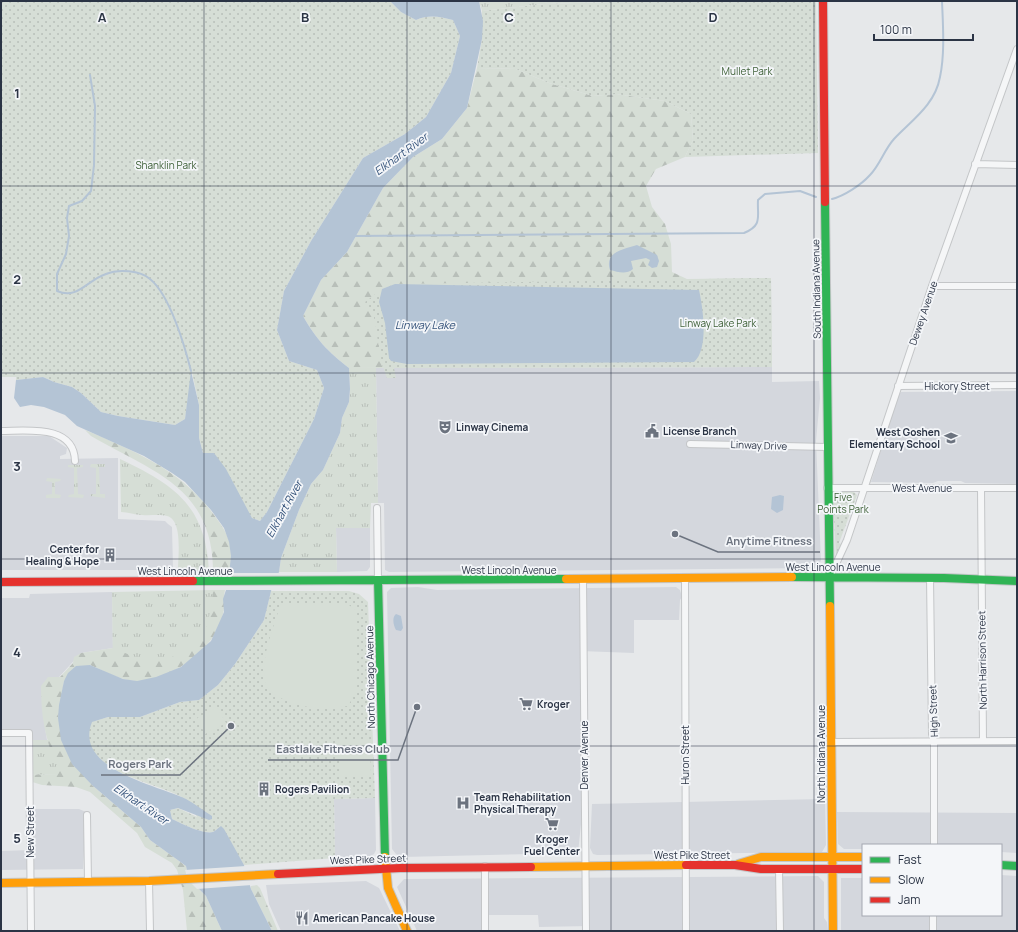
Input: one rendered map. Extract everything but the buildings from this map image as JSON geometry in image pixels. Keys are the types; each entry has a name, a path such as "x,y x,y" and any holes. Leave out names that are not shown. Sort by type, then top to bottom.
{"main road":[{"name":"South Indiana Avenue","path":"823,1 827,488 830,577"},
{"name":"West Lincoln Avenue","path":"1,582 830,577 930,577 1017,580"},
{"name":"North Indiana Avenue","path":"830,577 831,857 833,931"},
{"name":"North Chicago Avenue","path":"378,580 385,868 388,888 407,931"},
{"name":"West Pike Street","path":"735,865 761,857 862,857"},
{"name":"West Pike Street","path":"1,883 149,881 385,868 485,866 735,865 761,869 862,869"},
{"path":"1002,865 1017,866"}],"street":[{"name":"Dewey Avenue","path":"830,577 848,540 932,286 1017,49"},
{"path":"975,164 1017,165"},
{"path":"932,286 1017,286"},
{"name":"Hickory Street","path":"898,386 1017,385"},
{"path":"1,431 52,432 68,441 72,446 75,461"},
{"name":"Linway Drive","path":"690,444 827,447"},
{"name":"West Avenue","path":"827,488 1017,488"},
{"name":"North Harrison Street","path":"981,488 983,741"},
{"path":"377,508 378,580"},
{"name":"High Street","path":"930,577 932,734 934,741 934,844"},
{"name":"Huron Street","path":"685,578 686,931"},
{"name":"Denver Avenue","path":"583,579 586,931"},
{"name":"New Street","path":"1,733 28,733 31,931"},
{"path":"831,742 1017,741"},
{"path":"87,815 88,882"},
{"path":"485,866 485,931"},
{"path":"779,869 780,931"},
{"path":"149,881 150,931"},
{"path":"933,916 933,931"}],"shaded area":[{"path":"772,367 772,382 819,381 820,398 816,441 821,561 813,568 389,572 385,570 384,503 378,503 376,368"},
{"name":"West Goshen Elementary School","path":"1017,391 1017,484 965,483 961,481 938,481 933,483 871,482 898,396 901,392"},
{"path":"1,436 49,436 67,448 66,454 60,456 60,459 118,458 118,519 165,521 172,527 173,570 1,570"},
{"path":"336,528 370,528 370,567 367,571 337,572"},
{"path":"418,587 437,590 676,587 680,590 682,597 680,600 679,620 634,620 634,653 580,651 582,795 578,853 402,857 396,854 392,849 387,592 391,588"},
{"path":"112,592 113,648 81,653 59,677 45,728 47,740 29,740 29,733 1,733 1,598 29,598 30,594"},
{"path":"375,798 376,850 374,854 369,857 335,858 334,799"},
{"path":"825,799 826,845 822,852 597,855 593,854 590,848 592,804"},
{"path":"31,809 79,809 86,812 83,869 1,870 1,851 31,850"},
{"path":"837,812 1017,813 1017,853 1002,852 1002,844 862,844 862,849 844,849 838,844"},
{"path":"1002,875 1017,876 1017,931 841,931 841,878 862,878 862,916 1002,916"},
{"path":"818,876 824,882 824,918 827,922 828,931 589,931 589,926 539,927 538,915 482,915 482,931 417,931 397,887 404,879"},
{"path":"366,881 379,888 400,931 281,931 269,904 266,885"}],"green space":[{"name":"Shanklin Park","path":"1,1 390,1 401,12 416,20 421,18 439,17 453,20 460,36 451,73 426,117 405,134 363,158 311,241 284,291 277,330 289,361 317,370 324,388 314,419 267,512 260,521 252,518 203,453 199,438 199,405 192,372 185,419 175,425 101,412 81,393 72,387 43,377 16,380 16,377 1,377"},
{"path":"479,1 639,1 544,4 482,11"},
{"name":"Mullet Park","path":"639,1 816,1 818,153 685,157 693,140 691,114 665,101 616,94 593,96 549,83 516,69 477,68 482,39 482,11 544,4"},
{"name":"Linway Lake Park","path":"477,68 516,69 549,83 593,96 616,94 665,101 691,114 693,140 685,157 656,169 646,186 652,207 665,224 671,244 672,272 687,279 771,278 772,367 349,368 329,351 313,332 303,316 321,280 347,252 383,188 413,157 442,139 467,108"},
{"name":"Linway Lake","path":"771,278 772,367 394,368 396,378 387,378 381,361 374,317 365,302 382,289 395,284"},
{"path":"349,368 376,368 378,503 371,503 370,528 336,528 337,572 279,572 281,558 299,510 311,484 323,470 340,433 342,418 349,402"},
{"path":"85,430 139,454 172,474 188,486 202,500 225,530 231,553 230,572 218,572 213,568 210,540 202,518 189,499 174,484 135,460 91,436"},
{"path":"120,459 157,478 184,500 194,514 202,530 207,549 209,572 178,570 178,531 172,519 164,515 139,515 121,512"},
{"path":"91,464 105,464 105,467 99,467 100,494 105,494 105,498 90,496 91,494 96,494 96,468 90,467"},
{"path":"68,465 83,465 83,467 77,468 78,494 84,495 83,498 68,497 69,495 74,494 74,468 68,467"},
{"path":"47,478 61,479 60,481 55,482 55,494 61,495 60,498 46,498 46,495 52,494 52,482 46,481"},
{"name":"Five Points Park","path":"835,492 854,492 857,495 839,543 843,545 836,559 833,494"},
{"path":"213,590 223,599 198,653 113,674 112,592"},
{"path":"213,590 225,590 224,609 221,621 212,638 203,649 187,663 157,678 136,681 130,681 90,665 64,681 58,718 92,785 141,827 150,840 186,866 189,879 206,896 222,931 187,931 183,890 177,870 172,863 145,847 137,833 90,792 76,787 42,785 29,781 29,775 58,774 60,770 47,739 43,719 41,686 48,677 60,677 73,663 74,657 81,653 113,648 142,660 166,660 186,650 205,632 211,609"},
{"path":"271,591 349,591 359,594 368,602 375,798 334,799 335,858 244,865 221,827 213,832 204,832 172,819 170,810 178,808 197,817 187,800 138,780 105,764 94,753 88,739 91,722 108,717 140,717 180,702 199,700 218,685 235,664 264,620"},
{"path":"281,603 346,603 356,610 356,692 348,706 320,708 302,706 285,700 274,694 268,688 265,682 264,662 268,642"},
{"path":"217,707 226,723 205,734 197,718"},
{"path":"341,739 370,739 371,775 341,775"},
{"path":"29,740 49,740 82,774 29,775"},
{"path":"257,885 260,888 278,931 272,931 251,889 251,886"}],"water":[{"name":"Elkhart River","path":"390,1 479,1 483,21 482,39 467,108 442,139 413,157 383,188 347,252 321,280 303,316 323,345 349,368 349,402 342,418 340,433 323,470 311,484 299,510 281,558 279,572 273,583 264,620 235,664 218,685 199,700 180,702 140,717 108,717 92,722 89,738 95,752 106,763 121,773 186,799 212,816 212,819 209,820 178,808 170,810 172,819 204,832 213,832 221,826 224,829 244,865 251,889 272,931 222,931 206,896 189,879 186,866 150,840 141,827 92,785 72,764 61,740 58,718 64,681 68,673 76,666 90,665 123,679 137,681 156,677 181,667 211,641 224,612 223,599 228,584 231,556 229,542 224,528 211,510 185,482 144,456 77,426 65,415 44,407 31,405 20,407 14,398 16,380 43,377 72,387 81,393 101,412 175,425 185,419 191,371 199,405 199,438 203,453 214,453 226,469 252,518 260,521 267,512 314,419 324,388 317,370 289,361 277,330 284,291 311,241 363,158 405,134 426,117 451,73 460,36 453,20 430,17 416,20 401,12"},
{"path":"637,245 657,255 659,261 657,267 652,268 648,265 650,260 646,258 631,261 633,269 628,272 610,270 609,264 612,255 621,250"},
{"name":"Linway Lake","path":"395,284 699,290 704,328 702,348 699,356 694,362 407,364 391,361 389,358 385,323 379,302 382,289"},
{"path":"780,495 784,496 783,510 777,513 771,509 772,497"},
{"path":"396,614 401,616 403,628 401,631 396,630 394,626 393,619"}],"pier":[{"path":"227,573 280,573 273,590 223,590"},
{"path":"246,866 252,885 197,889 188,880 185,870"}],"waterway":[{"path":"832,199 852,190 870,175 877,167 887,148 894,139 922,111 933,96 940,77 943,59 942,1"},
{"path":"90,75 95,106 94,165 91,191 82,201 69,206 67,218 69,236 66,254 57,274 57,291 64,293 77,291 99,277 111,272 129,271 146,276 157,287 170,309 181,336 191,371"},
{"path":"354,236 744,233 757,224 758,200 765,194 800,191 816,197"}],"traffic: fast":[{"path":"825,202 830,606"},
{"path":"792,577 944,578 1017,581"},
{"path":"193,581 566,579"},
{"path":"378,580 385,857"},
{"path":"1002,865 1017,866"}],"traffic: slow":[{"path":"566,579 792,577"},
{"path":"830,606 833,931"},
{"path":"385,857 388,888 407,931"},
{"path":"738,864 761,857 862,857"},
{"path":"531,867 686,865"},
{"path":"1,883 149,881 278,874"}],"traffic: jam":[{"path":"823,1 825,202"},
{"path":"1,582 193,581"},
{"path":"686,865 735,865 761,869 862,869"},
{"path":"278,874 400,868 531,867"}],"place":[{"name":"Linway Cinema","path":"445,427"},
{"name":"License Branch","path":"652,431"},
{"name":"West Goshen Elementary School","path":"951,438"},
{"name":"Anytime Fitness","path":"675,534"},
{"name":"Center for Healing & Hope","path":"110,555"},
{"name":"Kroger","path":"526,704"},
{"name":"Eastlake Fitness Club","path":"417,707"},
{"name":"Rogers Park","path":"231,726"},
{"name":"Rogers Pavilion","path":"264,789"},
{"name":"Team Rehabilitation Physical Therapy","path":"463,803"},
{"name":"Kroger Fuel Center","path":"552,824"},
{"name":"American Pancake House","path":"302,918"}]}
